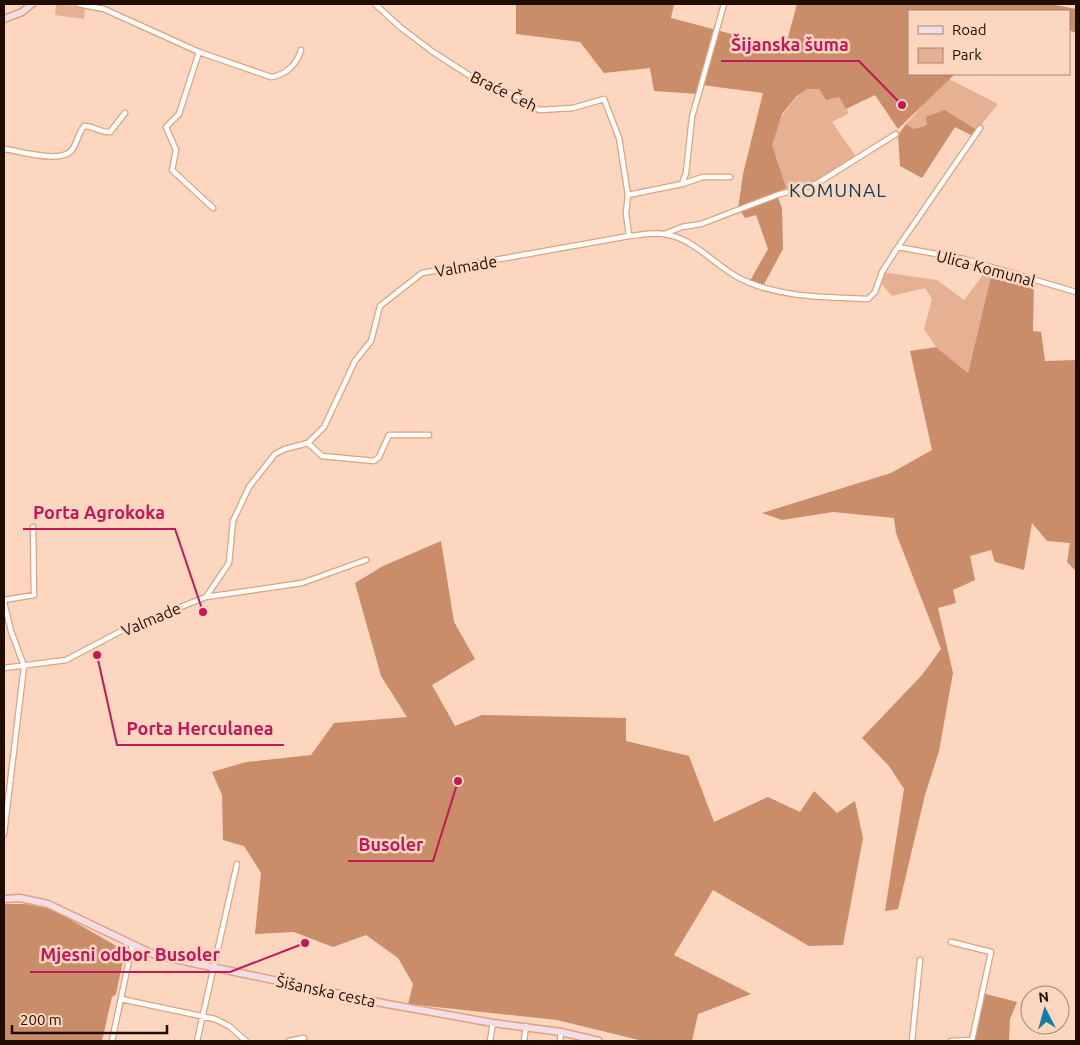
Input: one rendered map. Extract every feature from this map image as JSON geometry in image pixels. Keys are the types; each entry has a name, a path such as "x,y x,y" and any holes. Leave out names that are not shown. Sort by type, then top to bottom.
{"main road":[{"path":"4,19 22,12 32,4"},
{"name":"Šišanska cesta","path":"4,899 20,898 48,904 132,946 155,955 387,1004 493,1023 562,1032 599,1041"}],"street":[{"path":"78,4 104,9 199,52 271,77 280,76 298,61 301,50"},
{"name":"Braće Čeh","path":"374,4 433,52 472,77 523,99 539,110 573,108 604,99 619,138 628,195 626,213 629,236"},
{"path":"682,184 686,173 692,117 724,4"},
{"path":"199,52 179,114 166,127 176,150 172,170 213,208"},
{"path":"4,149 50,157 65,156 72,151 84,126 91,126 105,132 110,132 125,112"},
{"path":"664,234 690,242 740,278 773,290 820,296 868,299 875,292 882,272 898,247 980,128"},
{"path":"629,236 664,234 682,227 701,224 777,195 816,184 896,134"},
{"path":"628,195 682,184 703,177 730,177"},
{"name":"Valmade","path":"308,443 324,427 355,361 368,347 380,306 422,273 629,236"},
{"name":"Ulica Komunal","path":"898,247 964,259 1075,290"},
{"path":"206,597 229,563 233,521 249,487 275,454 284,448 308,443 322,456 374,461 379,457 389,435 429,435"},
{"path":"4,834 24,666 11,631 4,601 34,595 32,527"},
{"name":"Valmade","path":"4,668 66,660 125,629 192,601 206,597 302,583 366,560"},
{"path":"4,632 11,631"},
{"path":"196,1041 237,864"},
{"path":"951,942 991,952 972,1040 951,1041"},
{"path":"112,1041 132,946"},
{"path":"912,1041 920,960"},
{"path":"120,999 202,1016 229,1026 246,1041"},
{"path":"490,1041 493,1023"},
{"path":"524,1041 526,1026"},
{"path":"560,1041 562,1032"},
{"path":"289,1041 304,1038"}],"green space":[{"path":"56,4 85,7 84,19 55,15"},
{"path":"949,79 998,104 977,130 945,110 927,125 914,129 906,124 934,93"},
{"path":"807,89 819,89 839,97 849,113 832,122 857,158 816,184 777,195 776,192 786,188 773,152 772,139 783,115"},
{"path":"989,267 993,268 968,373 936,347 924,329 932,299 925,288 892,296 880,282 882,272 937,280 964,300"}],"shaded area":[{"path":"516,4 674,4 671,18 785,48 797,4 1050,4 1076,9 1076,33 1070,30 1070,10 908,10 908,75 954,75 898,129 875,95 846,109 839,97 826,100 819,89 807,89 796,97 782,114 772,145 786,188 738,209 743,174 763,93 702,85 699,94 654,91 650,68 604,73 580,42 516,34"},
{"path":"945,110 977,130 971,135 955,127 922,178 900,166 898,135 906,124 914,129 927,125 926,117"},
{"path":"777,195 782,208 783,249 763,286 750,281 768,249 756,215 745,218 740,210"},
{"path":"993,268 1034,281 1033,331 1041,332 1045,361 1076,360 1076,571 1067,562 1070,543 1047,541 1032,523 1024,570 995,562 991,550 970,556 975,580 953,590 956,603 938,608 953,673 939,751 925,795 898,909 885,911 904,789 889,766 862,738 922,675 941,649 896,533 894,518 833,512 782,520 762,513 891,473 932,450 910,351 936,347 968,373"},
{"path":"441,541 454,622 475,659 432,685 455,726 482,715 626,718 626,741 689,756 714,822 768,797 800,812 814,791 837,813 855,801 863,838 843,945 809,946 713,890 674,955 751,994 698,1014 692,1041 643,1041 557,1020 408,1004 413,984 398,958 366,935 333,947 294,932 255,934 261,873 244,846 223,840 222,795 212,772 246,762 311,755 334,723 407,717 381,676 355,583 383,566"},
{"path":"4,904 25,904 52,909 125,951 116,994 112,997 102,1041 4,1041"},
{"path":"982,993 1017,1002 1010,1019 1009,1041 972,1040"}],"place":[{"name":"Šijanska šuma","path":"902,105"},
{"name":"Porta Agrokoka","path":"203,612"},
{"name":"Porta Herculanea","path":"97,655"},
{"name":"Busoler","path":"458,781"},
{"name":"Mjesni odbor Busoler","path":"305,943"}],"district":[{"name":"KOMUNAL","path":"838,190"}]}
